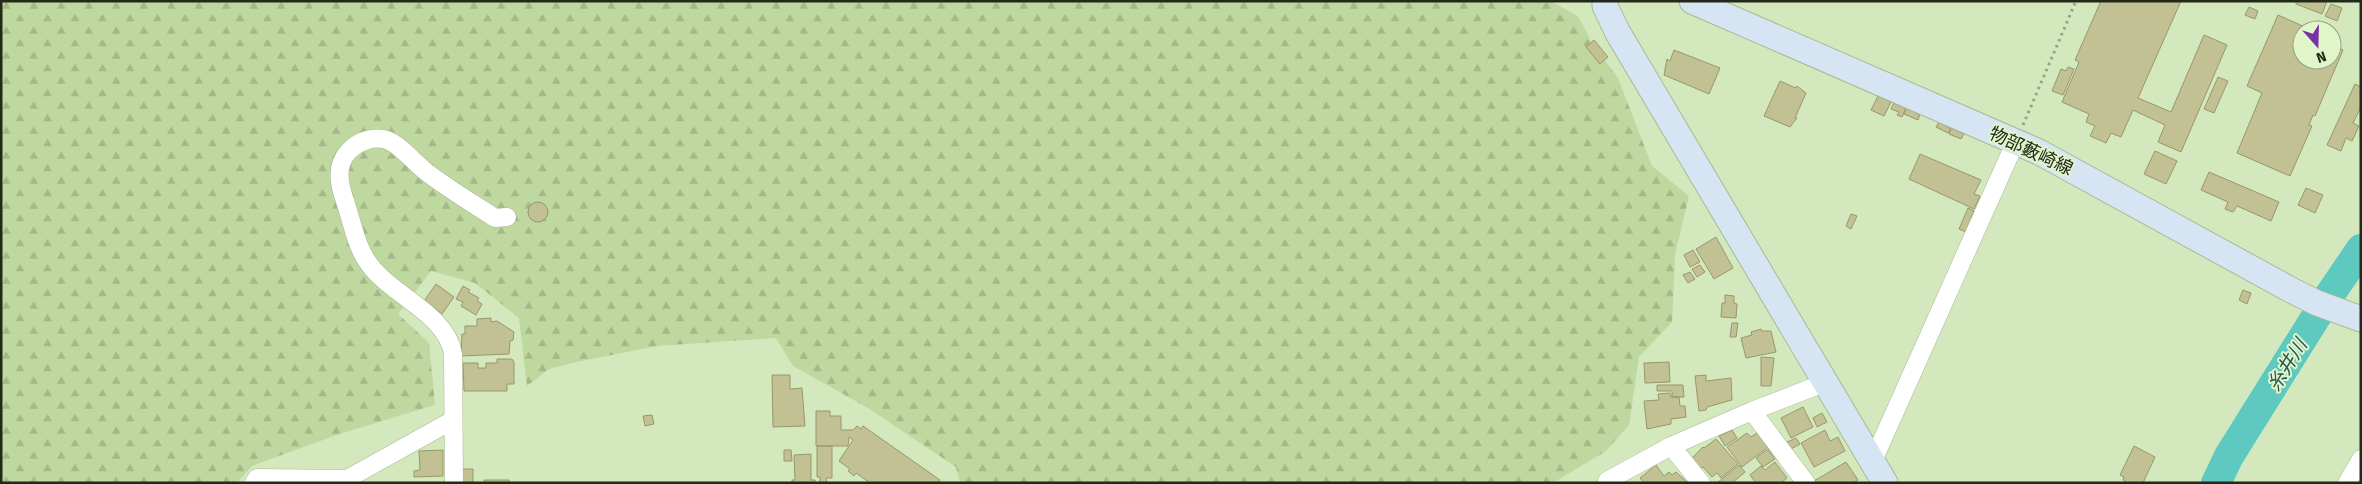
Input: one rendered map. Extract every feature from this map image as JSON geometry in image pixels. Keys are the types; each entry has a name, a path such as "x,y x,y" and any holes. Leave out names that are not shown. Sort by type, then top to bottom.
{"main road":[{"path":"1605,1 1605,6 1618,33 1878,473"},
{"name":"物部藪崎線","path":"1692,1 2039,152 2317,303 2361,319"}],"street":[{"path":"454,483 453,354 450,338 440,324 402,296 368,264 361,251 341,191 339,170 342,160 353,147 367,140 389,141 425,171 495,218 507,217"},
{"path":"1878,473 2015,142"},
{"path":"1607,481 1671,446 1752,411 1824,383"},
{"path":"1752,411 1806,483"},
{"path":"254,483 257,478 347,481 453,420"},
{"path":"1671,446 1701,483"},
{"path":"2347,483 2361,459"}],"path":[{"path":"2015,142 2076,1"}],"green space":[{"path":"1,1 1550,1 1578,16 1592,43 1618,78 1652,166 1689,196 1675,254 1672,322 1639,357 1629,425 1606,451 1553,483 960,483 956,467 868,408 793,366 776,338 657,346 549,369 527,386 519,318 475,283 431,271 398,314 429,343 435,405 339,434 252,466 237,483 1,483"}],"building":[{"path":"2101,1 2181,1 2138,98 2171,112 2204,35 2227,45 2181,152 2158,142 2165,125 2133,110 2121,137 2111,133 2106,143 2090,136 2095,126 2086,122 2089,114 2062,102 2079,62 2075,60"},
{"path":"2296,1 2327,1 2322,14 2296,4"},
{"path":"2331,4 2342,8 2337,20 2325,16"},
{"path":"2249,7 2258,11 2255,19 2245,15"},
{"path":"2278,15 2292,21 2292,70 2335,70 2315,116 2313,115 2309,125 2312,126 2290,176 2237,153 2262,93 2247,86"},
{"path":"1594,40 1608,57 1600,64 1586,47"},
{"path":"1674,50 1720,68 1709,94 1664,75 1667,59 1670,61"},
{"path":"2068,67 2074,69 2063,95 2052,91 2061,69 2066,71"},
{"path":"2218,77 2228,81 2214,113 2204,109"},
{"path":"1780,81 1796,88 1797,86 1806,93 1795,118 1797,118 1790,127 1764,116"},
{"path":"2355,84 2361,87 2361,107 2353,123 2359,126 2352,141 2346,138 2341,151 2327,145"},
{"path":"1878,96 1891,102 1884,116 1871,110"},
{"path":"1894,103 1906,108 1902,117 1897,115 1899,112 1891,109"},
{"path":"1906,108 1920,114 1918,120 1904,114"},
{"path":"1939,122 1951,129 1948,133 1936,127"},
{"path":"1951,128 1964,134 1961,139 1949,134"},
{"path":"2155,151 2177,161 2166,184 2144,174"},
{"path":"1920,154 1981,180 1974,194 1980,196 1974,209 1909,179"},
{"path":"2209,172 2279,202 2271,221 2237,206 2233,212 2225,209 2228,202 2201,190"},
{"path":"2306,188 2323,195 2315,213 2298,205"},
{"path":"538,202 545,205 548,212 545,219 538,222 531,219 528,212 531,205"},
{"path":"1968,208 1974,211 1966,232 1959,229"},
{"path":"1851,214 1857,216 1851,229 1846,226"},
{"path":"1716,237 1733,268 1714,279 1696,249"},
{"path":"1693,250 1700,262 1690,267 1684,255"},
{"path":"1700,265 1705,272 1697,277 1692,269"},
{"path":"1690,272 1695,279 1688,283 1683,275"},
{"path":"436,284 454,297 442,314 424,301"},
{"path":"463,286 470,290 468,292 479,298 477,301 482,304 476,315 461,306 463,302 456,299"},
{"path":"2243,290 2251,293 2247,304 2239,300"},
{"path":"1725,295 1734,296 1734,303 1737,304 1736,318 1721,317 1722,303 1725,303"},
{"path":"491,318 491,322 497,321 514,332 513,340 510,341 509,354 461,356 462,334 465,334 465,326 477,326 477,319"},
{"path":"1732,323 1738,323 1736,337 1730,337"},
{"path":"1761,329 1762,331 1771,331 1776,352 1746,358 1741,338 1752,335 1751,332"},
{"path":"1761,357 1774,358 1771,386 1761,386"},
{"path":"497,359 512,359 514,362 514,384 507,384 507,391 464,391 463,363 478,363 478,368 486,368 486,363 497,363"},
{"path":"1669,362 1670,382 1645,383 1644,363"},
{"path":"772,375 790,375 790,389 802,388 805,426 773,427"},
{"path":"1706,375 1706,381 1731,378 1732,400 1699,411 1695,376"},
{"path":"1657,385 1683,385 1684,397 1672,397 1672,391 1657,391"},
{"path":"1670,393 1671,397 1679,397 1680,406 1685,406 1686,417 1671,419 1671,424 1647,429 1644,401 1659,400 1658,394"},
{"path":"1803,407 1813,427 1791,438 1781,418"},
{"path":"816,411 830,411 830,416 841,416 841,430 853,430 857,426 861,429 863,426 940,480 938,483 870,483 856,473 854,476 848,471 850,469 839,461 853,440 849,437 848,446 816,446"},
{"path":"1822,413 1827,422 1817,427 1813,418"},
{"path":"652,415 654,424 645,426 643,416"},
{"path":"1732,430 1737,438 1725,446 1719,436"},
{"path":"1825,430 1830,441 1838,437 1845,451 1814,467 1801,443"},
{"path":"1747,433 1751,437 1757,433 1768,447 1742,467 1727,447"},
{"path":"1796,438 1800,444 1789,450 1785,443"},
{"path":"1716,439 1738,464 1721,478 1717,473 1712,477 1703,467 1700,469 1691,459 1703,447"},
{"path":"817,446 832,446 832,478 826,478 827,483 820,483 820,477 817,477"},
{"path":"2134,446 2155,457 2143,483 2128,483 2120,475"},
{"path":"1768,449 1775,459 1763,467 1756,458"},
{"path":"443,450 443,476 414,477 414,471 420,470 419,451"},
{"path":"784,450 791,450 792,461 784,461"},
{"path":"811,454 811,480 815,480 815,483 792,483 792,480 795,480 794,455"},
{"path":"1775,462 1787,478 1781,483 1756,483 1750,475 1761,466 1765,470"},
{"path":"1846,462 1858,480 1853,483 1815,483 1814,481"},
{"path":"1656,465 1664,476 1669,472 1672,475 1676,472 1688,483 1644,483 1640,478"},
{"path":"1739,465 1745,472 1732,483 1717,483"},
{"path":"462,469 473,469 473,483 462,483"},
{"path":"484,480 509,480 509,483 484,483"}],"waterway":[{"name":"糸井川","path":"2216,483 2229,456 2329,296 2361,249"}]}
